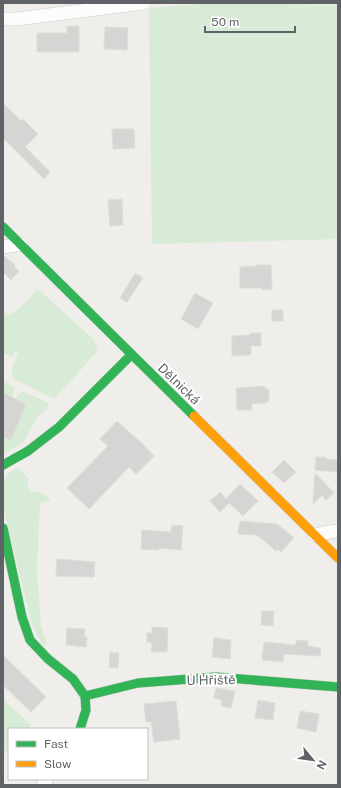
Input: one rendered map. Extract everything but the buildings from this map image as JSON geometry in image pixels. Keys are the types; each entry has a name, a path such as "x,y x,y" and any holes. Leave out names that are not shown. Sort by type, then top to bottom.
{"street":[{"path":"3,19 17,19 144,3"},
{"name":"Dělnická","path":"3,227 338,558"},
{"path":"3,247 21,244"},
{"path":"3,465 28,451 59,427 131,355"},
{"path":"3,528 22,618 30,640 48,659 73,679 85,696 86,710 80,728"},
{"path":"316,536 323,533 338,531"},
{"name":"U Hřiště","path":"85,696 138,683 216,677 338,686"}],"green space":[{"path":"214,3 338,5 338,239 152,244 149,8"},
{"path":"37,288 94,340 98,350 54,399 14,379 12,369 18,353 15,351 12,357 3,352 3,312 11,315 28,300"},
{"path":"3,381 14,387 15,389 11,398 14,400 21,392 24,392 47,402 49,405 48,408 37,417 23,443 3,454"},
{"path":"16,468 19,468 29,479 27,484 31,491 42,493 51,500 40,503 37,571 41,626 47,645 43,646 32,624 3,508 3,482 8,474"},
{"path":"3,699 31,725 29,728 8,728 8,750 3,755"}],"traffic: fast":[{"path":"3,227 194,416"},
{"path":"3,465 28,451 59,427 131,355"},
{"path":"3,528 22,617 30,640 48,659 73,679 85,696 86,710 80,728"},
{"path":"85,696 138,683 216,677 338,687"}],"traffic: slow":[{"path":"194,416 338,558"}]}
